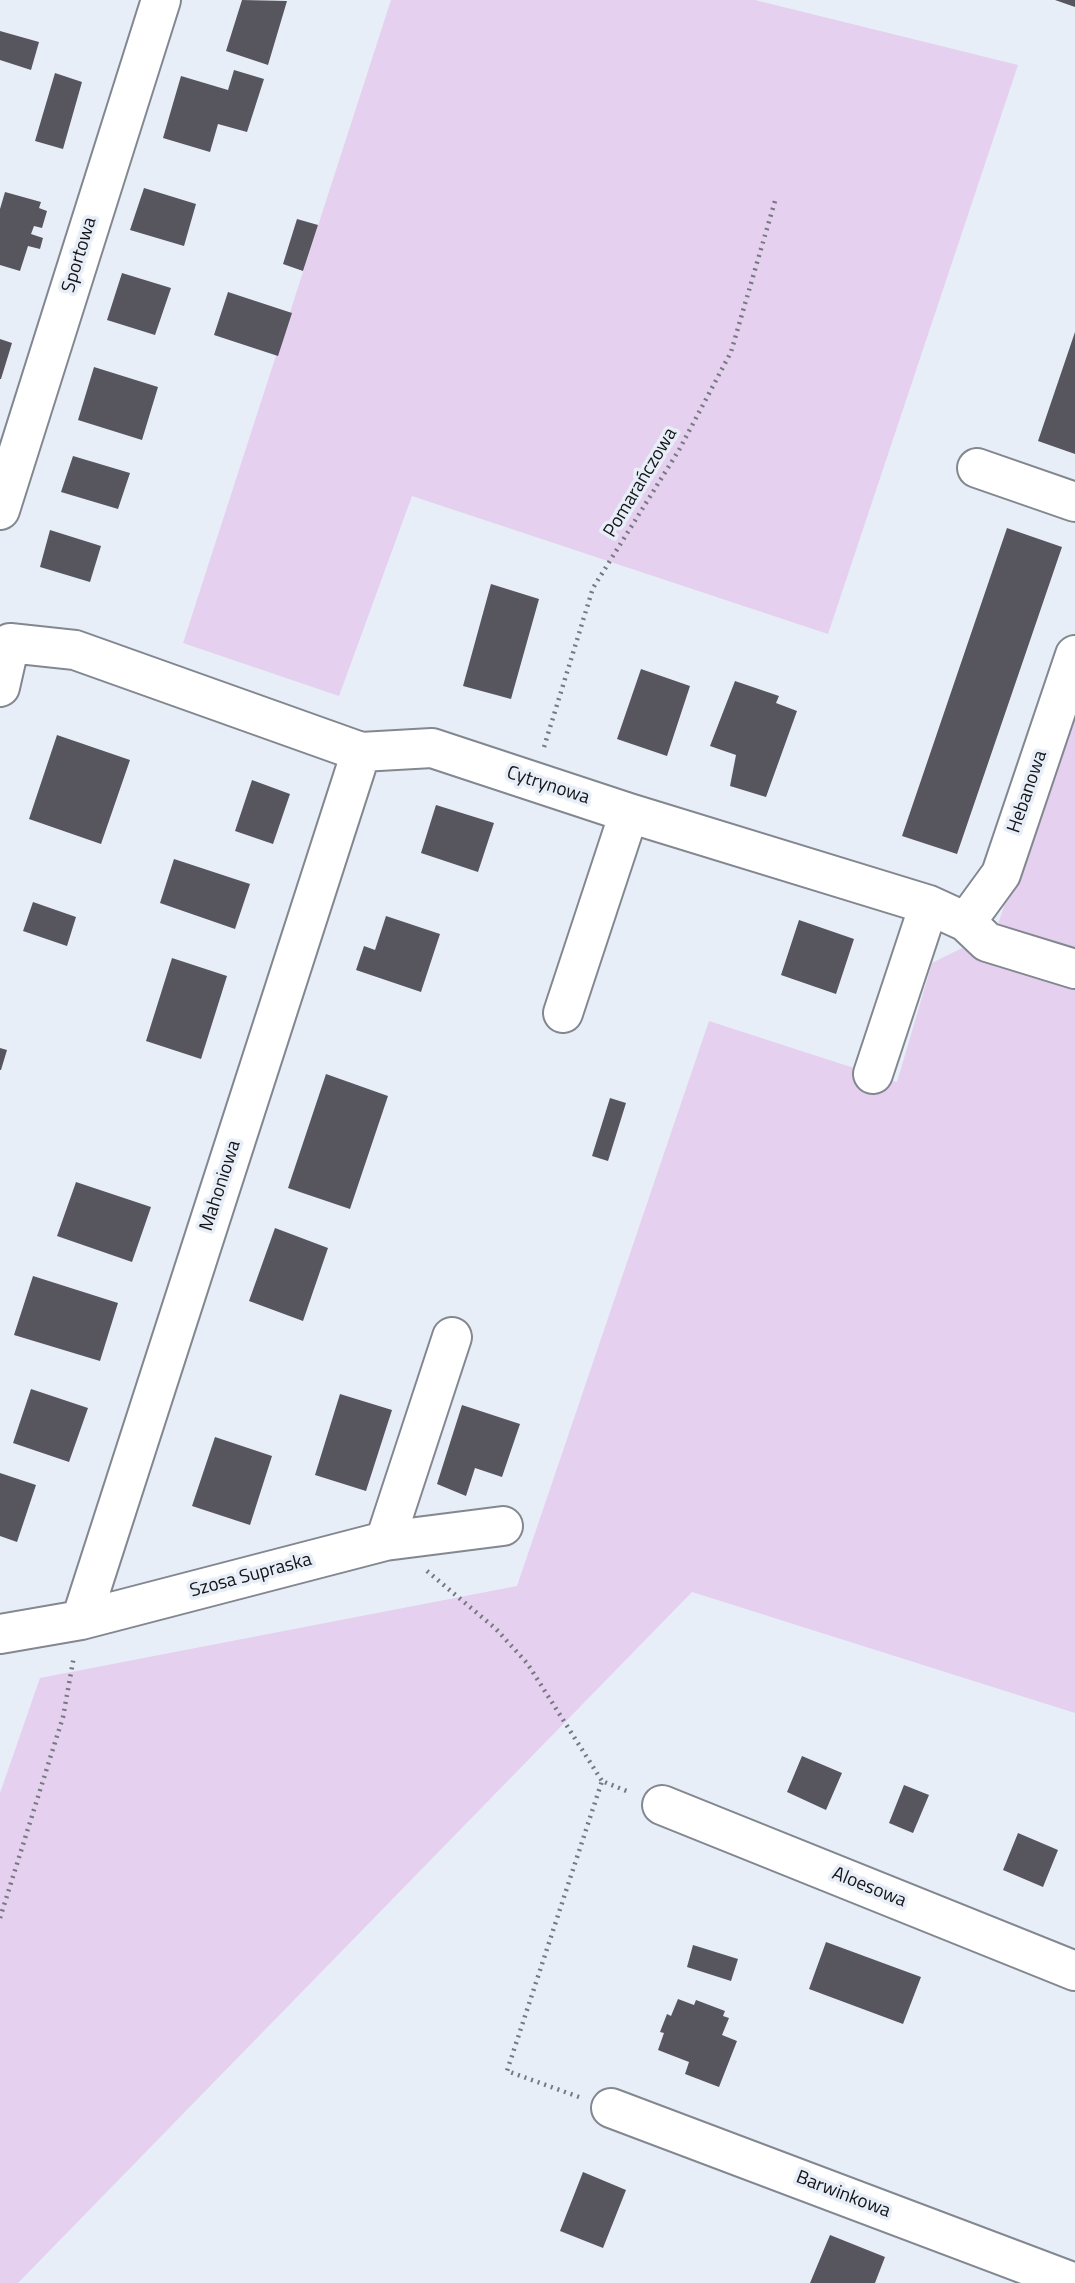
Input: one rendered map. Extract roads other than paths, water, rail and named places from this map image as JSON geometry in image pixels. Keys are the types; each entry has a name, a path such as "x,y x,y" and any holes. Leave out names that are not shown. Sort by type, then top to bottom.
{"street":[{"name":"Sportowa","path":"0,510 161,0"},
{"path":"978,468 1075,502"},
{"path":"0,687 5,637"},
{"name":"Cytrynowa","path":"5,637 75,650 360,752 432,748 629,813 929,905 966,922 988,942 1075,969"},
{"name":"Hebanowa","path":"966,922 1001,874 1075,655"},
{"name":"Mahoniowa","path":"81,1620 360,752"},
{"path":"563,1013 629,813"},
{"path":"873,1074 929,905"},
{"path":"388,1540 452,1337"},
{"name":"Szosa Supraska","path":"0,1634 81,1620 388,1540 503,1526"},
{"name":"Aloesowa","path":"662,1805 1075,1971"},
{"name":"Barwinkowa","path":"611,2108 1075,2283"}]}
